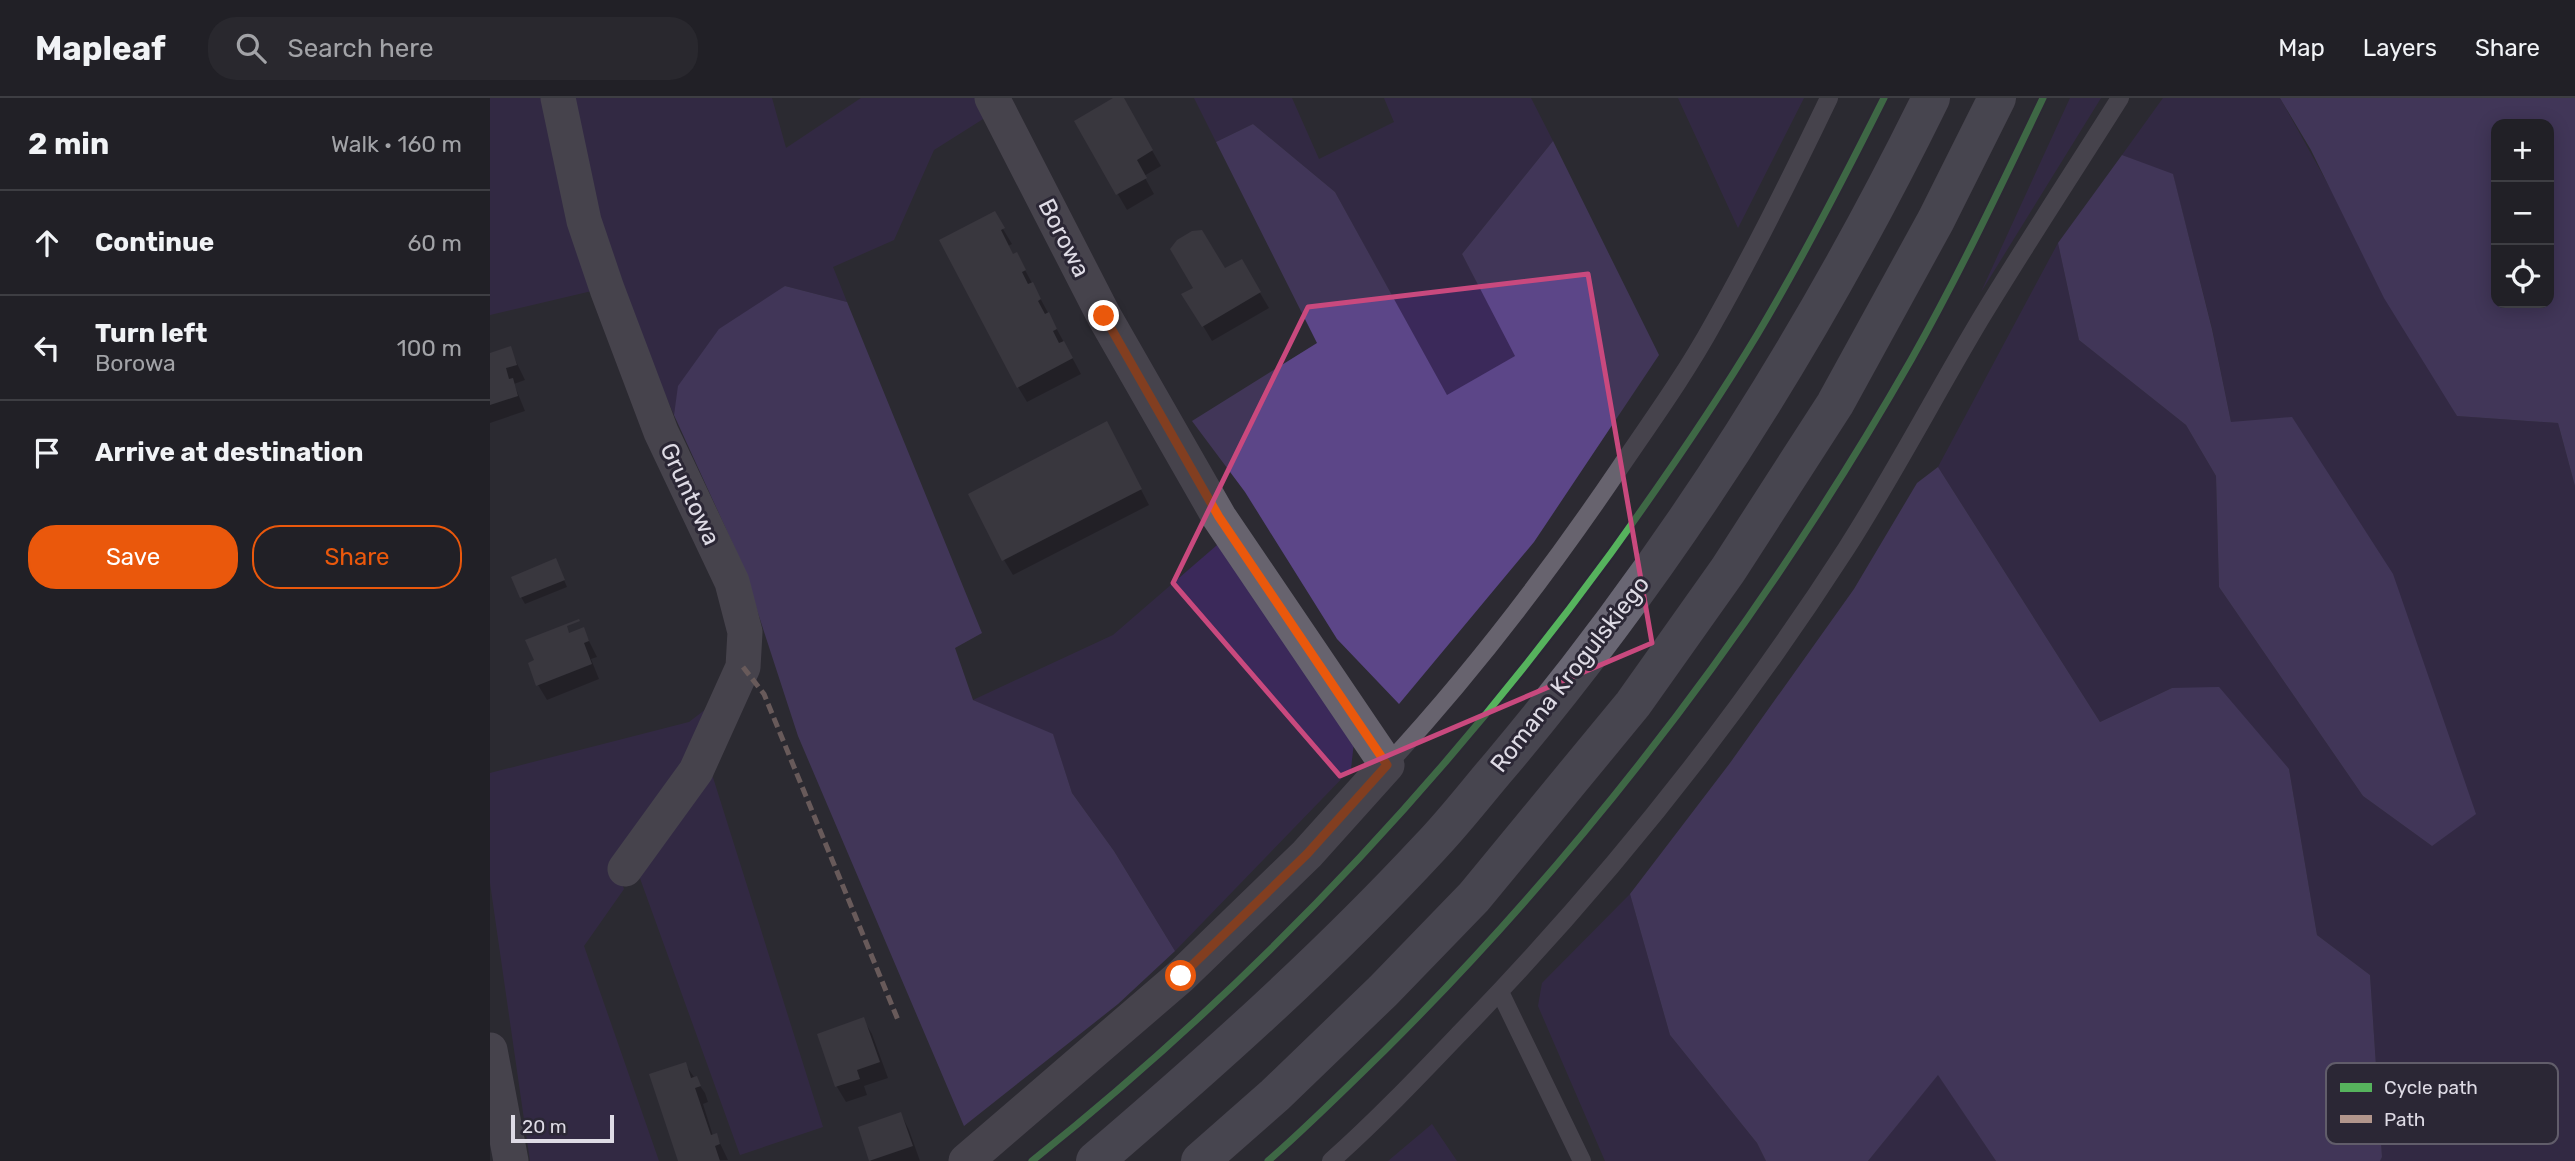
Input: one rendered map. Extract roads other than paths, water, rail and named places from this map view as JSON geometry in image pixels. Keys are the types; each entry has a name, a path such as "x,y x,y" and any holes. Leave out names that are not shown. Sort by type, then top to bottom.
{"main road":[{"name":"Romana Krogulskiego","path":"1095,1161 1225,1050 1334,947 1432,845 1583,664 1676,536 1783,371 1885,192 1931,98"},
{"path":"1200,1161 1275,1095 1475,897 1633,704 1728,570 1835,404 1937,220 1997,98"}],"street":[{"name":"Gruntowa","path":"558,98 584,221 607,289 661,432 732,582 745,632 743,667 696,771 625,869"},
{"name":"Borowa","path":"992,98 1104,316 1219,517 1387,765"},
{"path":"966,1161 1181,976 1307,854 1387,765"},
{"path":"490,1050 511,1161"}],"lane":[{"path":"1387,765 1422,727 1511,618 1567,544 1650,423 1718,316 1773,215 1829,98"},
{"path":"1331,1161 1402,1093 1500,992 1637,835 1733,712 1846,549 1980,319 2120,98"},
{"path":"1500,992 1582,1161"}]}
